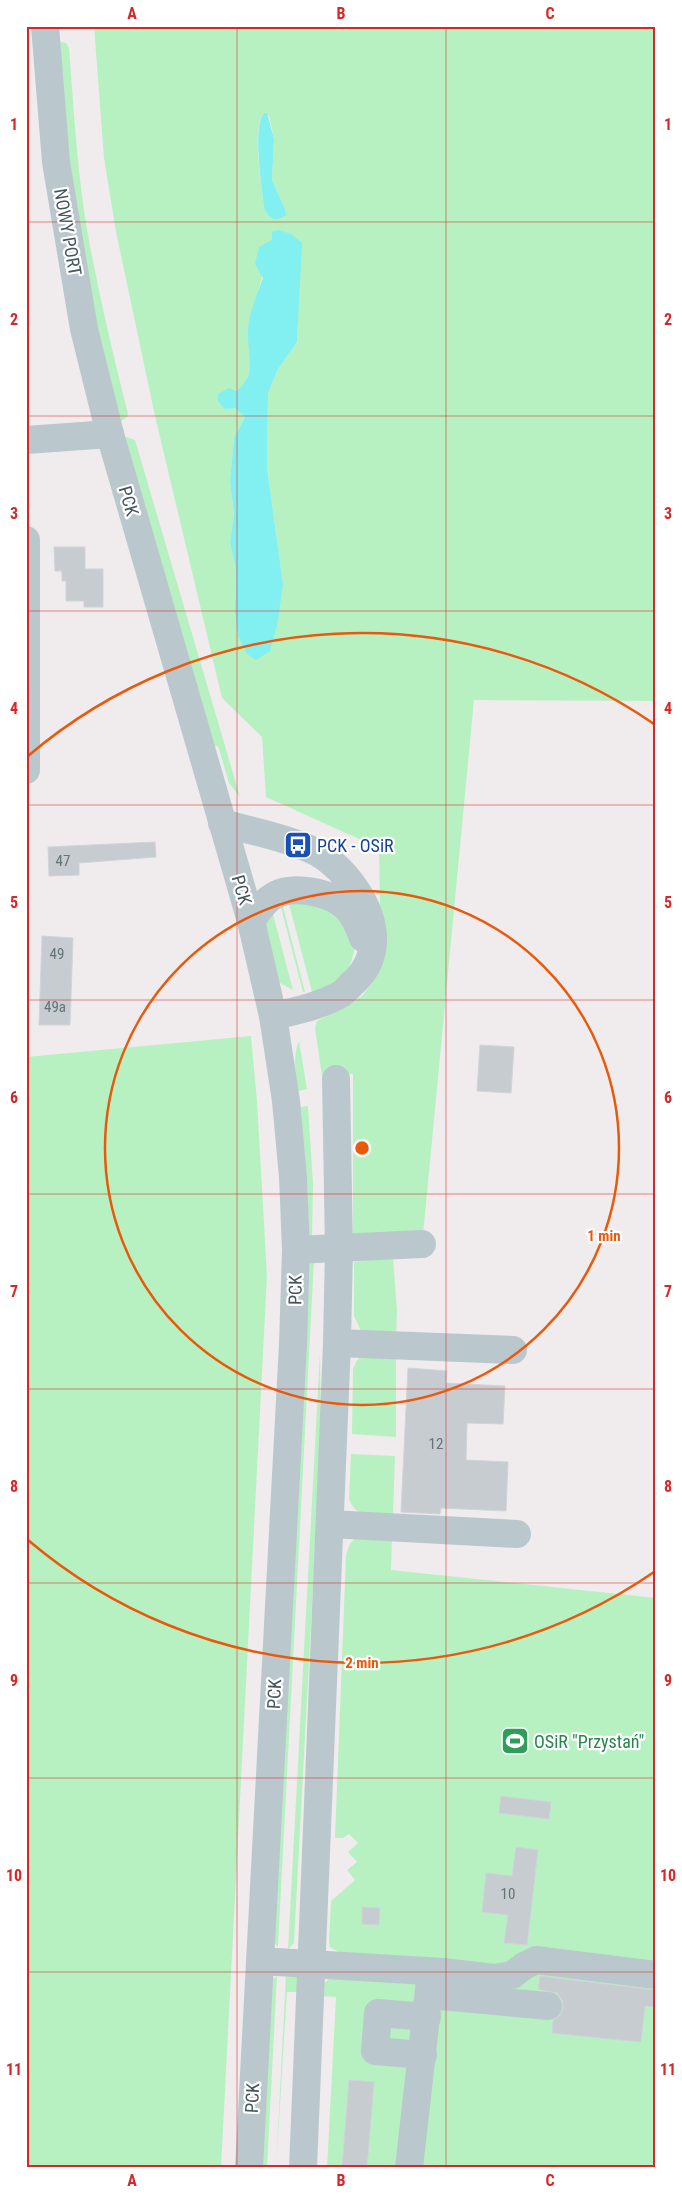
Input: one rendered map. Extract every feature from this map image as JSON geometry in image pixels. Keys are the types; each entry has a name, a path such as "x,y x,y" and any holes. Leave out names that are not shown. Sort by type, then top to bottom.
{"street":[{"name":"NOWY PORT","path":"39,36 56,162 84,329 110,434"},
{"path":"26,440 110,434"},
{"name":"PCK","path":"110,434 251,921 273,1016 291,1148 296,1250 290,1421 249,2168"},
{"path":"26,540 26,770"},
{"path":"222,823 298,845 325,857 346,876 362,897 371,921 373,950 363,973 342,993 310,1008 273,1016"},
{"path":"251,921 264,903 282,892 303,891 327,896 345,906 358,923 366,946 363,973"},
{"path":"302,2168 337,1343 339,1249 336,1079"},
{"path":"296,1250 422,1244"},
{"path":"337,1343 513,1350"},
{"path":"330,1524 516,1534"},
{"path":"423,2055 375,2051 378,2013 429,1995 512,1975 536,1960 656,1975"},
{"path":"260,1961 312,1964 429,1995 548,2006"},
{"path":"409,2168 429,1995"}],"green space":[{"path":"94,26 656,26 656,701 474,700 423,1235 353,1238 353,1074 322,1076 315,1028 317,1021 351,1004 363,995 372,983 381,962 379,848 266,797 262,737 222,698 155,416 116,232 104,158","holes":["264,113 269,116 274,139 272,180 285,209 264,207 258,144 260,120","272,240 298,323 297,342 278,369 268,393 267,468 283,584 238,636 235,613 236,569 230,542 234,514 230,481 234,438 245,417 235,408 235,391 245,385 251,365 248,329"]},
{"path":"57,41 66,43 69,48 76,142 84,212 92,257 128,414 126,418 118,423 76,233"},
{"path":"127,437 135,440 240,797 229,783 218,746 212,747 122,438"},
{"path":"288,900 331,903 355,943 351,963 342,976 330,985 312,992"},
{"path":"282,903 305,992 303,992 280,904"},
{"path":"272,910 293,990 280,983 276,976 265,920"},
{"path":"251,1036 257,1101 267,1276 221,2168 26,2168 26,1057"},
{"path":"299,1041 307,1089 298,1091 295,1059"},
{"path":"308,1106 313,1184 312,1240 309,1237 307,1179 300,1107"},
{"path":"393,1257 397,1311 396,1335 361,1331 354,1316 354,1262"},
{"path":"310,1260 314,1260 278,1947 274,1942"},
{"path":"320,1352 321,1438 294,1943 288,1949"},
{"path":"396,1355 396,1437 352,1434 353,1369 356,1362 361,1356"},
{"path":"351,1454 395,1456 393,1517 367,1515 356,1510 352,1505 349,1499"},
{"name":"OSiR \"Przystań\"","path":"392,1537 391,1570 656,1598 656,2168 327,2168 336,1997 320,1996 324,1983 329,1979 339,1952 330,1947 329,1941 331,1901 355,1880 347,1870 357,1862 348,1852 358,1843 349,1834 343,1838 335,1838 346,1555 350,1544 355,1538"},
{"path":"286,1974 298,1976 303,1992 287,1992 276,2168"},
{"path":"277,1976 267,2168 262,2168 272,1980"}],"water":[{"path":"264,113 267,113 274,139 272,180 286,215 278,219 272,218 264,207 258,144 260,120"},
{"path":"279,230 291,234 302,243 297,342 278,369 268,393 267,468 283,584 277,626 270,651 256,660 247,654 238,636 235,613 236,569 230,542 234,514 230,481 234,438 245,417 235,408 225,409 218,401 218,394 229,388 236,391 247,378 250,364 248,330 250,317 263,278 255,264 259,247 272,240 272,232"}],"building":[{"path":"54,547 85,547 85,569 103,569 103,607 84,607 84,601 66,601 66,581 62,581 62,571 55,571"},
{"path":"155,842 156,857 79,863 79,875 49,876 48,847"},
{"path":"42,936 73,938 70,1025 39,1025"},
{"path":"480,1045 514,1047 511,1093 477,1091"},
{"path":"408,1368 447,1371 446,1383 505,1386 503,1424 467,1423 466,1460 508,1462 506,1511 441,1508 440,1514 401,1512"},
{"path":"501,1796 551,1802 549,1819 499,1813"},
{"path":"516,1847 538,1850 527,1945 504,1943 508,1915 482,1912 486,1873 512,1876"},
{"path":"362,1907 380,1908 379,1925 362,1924"},
{"path":"540,1976 656,1990 656,2007 645,2006 641,2042 552,2033 553,2020 560,2015 563,2008 562,2000 557,1993 538,1989"},
{"path":"349,2080 374,2082 367,2168 342,2168"}],"place":[{"name":"PCK - OSiR","path":"298,845"},
{"name":"OSiR \"Przystań\"","path":"515,1741"}]}
